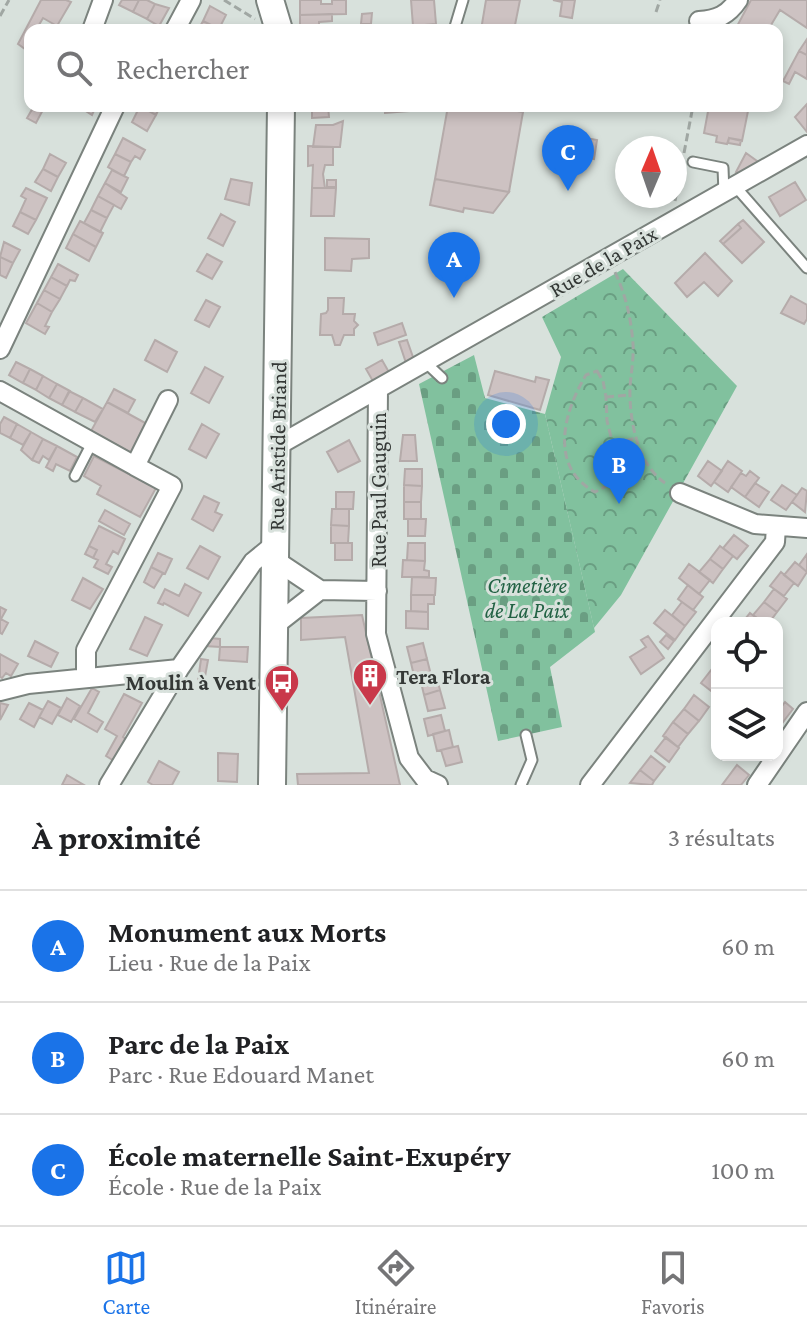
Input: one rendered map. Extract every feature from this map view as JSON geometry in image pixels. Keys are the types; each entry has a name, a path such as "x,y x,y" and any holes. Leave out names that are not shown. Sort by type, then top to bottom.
{"main road":[{"path":"272,20 284,0"},
{"name":"Rue Aristide Briand","path":"272,785 281,112"}],"street":[{"path":"94,24 103,0"},
{"path":"178,24 191,0"},
{"path":"710,24 733,9 738,0"},
{"path":"0,349 112,112"},
{"name":"Rue de la Paix","path":"277,446 378,389 506,307 608,258 807,145"},
{"name":"Rue Paul Gauguin","path":"378,389 376,634 409,758 425,779 438,785"},
{"path":"0,391 172,486 86,650 86,678"},
{"path":"135,466 168,400"},
{"path":"682,494 755,524 807,528"},
{"path":"590,785 775,542 776,526"},
{"path":"109,785 179,669 253,562 275,552 320,590 274,626"},
{"name":"Rue Paul Gauguin","path":"320,590 377,591"},
{"path":"0,691 28,684 179,669"},
{"path":"757,785 807,712"}],"lane":[{"path":"456,24 463,0"},
{"path":"693,162 723,168 730,189 807,268"},
{"path":"431,354 442,378"},
{"path":"75,476 92,443"},
{"path":"521,785 532,760 526,735"}],"path":[{"path":"0,16 9,0"},
{"path":"224,0 272,20"},
{"path":"656,12 660,0"},
{"path":"608,258 627,298 634,347 630,395 632,425 645,458 661,481 682,494"},
{"path":"597,371 606,397 607,421 618,464 612,483 595,492 580,484 570,469 564,448 574,395 586,375 597,371"},
{"path":"606,397 630,395"},
{"path":"614,443 637,438"}],"green space":[{"path":"623,269 737,386 621,595 594,628 545,414 561,357 542,317"},
{"name":"Cimetière de La Paix","path":"474,355 485,398 545,414 595,632 550,667 562,727 498,741 419,384"}],"building":[{"path":"41,0 71,2 58,24 43,18 40,24 28,24"},
{"path":"122,0 139,0 133,12 119,5"},
{"path":"139,0 155,4 147,19 133,12"},
{"path":"300,0 321,0 321,4 332,4 332,0 346,0 346,14 300,15"},
{"path":"411,0 434,0 436,24 413,24"},
{"path":"486,0 520,0 515,24 482,24"},
{"path":"553,0 575,0 572,18 560,16 562,2"},
{"path":"751,0 807,0 807,28 780,10 772,24 738,24"},
{"path":"155,4 169,8 160,24 147,19"},
{"path":"210,6 226,15 222,24 203,21"},
{"path":"372,13 371,24 361,24 362,14"},
{"path":"332,14 332,21 300,24 300,15"},
{"path":"24,33 24,48 18,44"},
{"path":"807,39 807,55 799,51"},
{"path":"799,51 807,55 807,79 795,72 789,84 783,81"},
{"path":"807,104 807,132 795,117"},
{"path":"30,112 42,112 36,123 27,118"},
{"path":"137,112 156,115 147,131 132,122"},
{"path":"312,112 329,112 329,117 312,118"},
{"path":"447,112 523,112 509,192 435,179"},
{"path":"708,112 748,112 742,141 729,138 727,144 716,142 717,136 704,133"},
{"path":"343,121 340,147 313,147 316,125 333,125"},
{"path":"560,133 597,140 594,159 556,152"},
{"path":"123,138 145,150 140,159 135,156 131,162 115,154"},
{"path":"729,138 741,140 740,145 728,143"},
{"path":"308,146 333,147 333,165 325,165 323,174 325,188 312,188 313,165 308,166"},
{"path":"746,153 764,166 745,176 736,172"},
{"path":"50,154 66,163 58,177 43,169"},
{"path":"115,154 131,162 124,176 108,167"},
{"path":"43,169 58,177 51,191 35,182"},
{"path":"112,170 128,178 121,192 105,183"},
{"path":"231,179 252,183 249,205 225,199"},
{"path":"435,179 509,192 493,213 464,208 463,212 430,205"},
{"path":"327,180 336,180 336,187 327,187"},
{"path":"795,182 806,200 780,216 769,197"},
{"path":"105,183 127,198 121,209 98,196"},
{"path":"26,188 47,198 36,220 20,212 26,199 21,196"},
{"path":"312,188 336,188 334,216 311,216"},
{"path":"98,196 114,205 107,218 91,210"},
{"path":"91,210 107,218 100,232 84,223"},
{"path":"20,212 36,220 28,234 13,226"},
{"path":"221,214 235,222 223,246 208,238"},
{"path":"743,220 764,242 742,263 723,244 741,228 738,224"},
{"path":"80,221 103,233 96,247 73,234"},
{"path":"738,224 741,228 723,244 720,241"},
{"path":"73,234 96,247 89,261 66,248"},
{"path":"325,238 369,239 369,258 352,259 351,271 325,270"},
{"path":"4,242 20,250 13,263 0,257"},
{"path":"705,253 732,281 718,296 704,282 687,297 675,283"},
{"path":"207,254 222,262 212,279 197,271"},
{"path":"0,257 13,263 6,278 0,275"},
{"path":"58,264 78,275 75,281 70,280 67,286 51,277"},
{"path":"51,277 67,286 60,299 44,290"},
{"path":"44,290 60,299 52,312 37,303"},
{"path":"791,296 807,305 804,324 781,313"},
{"path":"328,298 344,298 343,314 355,314 354,321 358,325 354,335 344,335 340,345 335,345 332,335 320,335 321,314 328,310"},
{"path":"206,300 220,307 209,327 195,320"},
{"path":"37,303 52,312 45,326 49,327 45,334 26,323"},
{"path":"402,323 406,335 378,345 374,333"},
{"path":"155,340 177,352 167,372 145,360"},
{"path":"407,340 414,360 406,363 399,342"},
{"path":"382,360 390,374 374,383 366,369"},
{"path":"16,362 30,369 23,383 9,375"},
{"path":"205,367 223,377 209,403 191,393"},
{"path":"30,369 43,376 36,390 23,383"},
{"path":"495,371 535,382 536,377 549,380 540,410 488,395"},
{"path":"43,376 57,384 49,398 36,390"},
{"path":"57,384 70,391 62,405 49,398"},
{"path":"114,389 135,400 128,413 107,402"},
{"path":"69,391 83,398 75,412 62,405"},
{"path":"83,398 103,409 95,422 75,412"},
{"path":"107,402 147,424 131,453 91,431"},
{"path":"4,417 17,424 10,438 0,433"},
{"path":"17,424 31,432 23,445 10,438"},
{"path":"202,424 219,434 206,458 189,449"},
{"path":"31,432 43,439 32,460 21,450"},
{"path":"403,435 415,435 417,461 400,461"},
{"path":"43,439 57,446 49,460 43,456 39,463 32,460"},
{"path":"349,440 360,461 338,472 327,452"},
{"path":"57,446 77,457 70,471 56,464 53,471 46,467"},
{"path":"94,456 156,488 140,517 97,494 101,486 84,476"},
{"path":"708,461 722,471 711,486 698,476"},
{"path":"728,461 742,471 728,492 714,482"},
{"path":"405,469 422,469 422,486 404,485"},
{"path":"750,471 759,478 745,497 731,487 741,473 746,476"},
{"path":"755,483 769,492 759,507 745,497"},
{"path":"404,485 422,486 421,502 404,502"},
{"path":"782,485 797,495 786,510 771,500"},
{"path":"802,488 807,491 805,512 792,502"},
{"path":"336,492 354,492 353,509 336,509"},
{"path":"204,496 219,503 215,512 222,515 213,531 192,519"},
{"path":"404,502 421,502 421,519 404,519"},
{"path":"332,509 349,509 349,526 331,525"},
{"path":"105,510 130,524 124,535 99,521"},
{"path":"408,519 426,519 425,536 408,536"},
{"path":"331,525 349,526 348,543 331,543"},
{"path":"99,526 125,539 118,554 113,551 106,564 112,567 108,574 94,567 98,560 93,558 97,550 89,546"},
{"path":"734,535 748,546 737,559 723,548"},
{"path":"335,543 352,543 352,560 335,560"},
{"path":"408,543 425,543 425,561 407,560"},
{"path":"89,546 97,550 93,558 85,554"},
{"path":"200,546 220,557 208,579 187,568"},
{"path":"720,546 733,556 723,569 710,559"},
{"path":"158,553 172,559 165,574 151,567"},
{"path":"807,554 807,572 799,565"},
{"path":"710,559 723,569 713,583 699,572"},
{"path":"403,560 425,561 424,570 429,571 429,577 402,577"},
{"path":"795,562 807,572 798,586 784,575"},
{"path":"689,564 710,580 699,594 679,578"},
{"path":"151,567 163,573 154,588 144,582"},
{"path":"781,572 794,583 784,596 770,586"},
{"path":"412,577 436,578 435,595 411,595"},
{"path":"83,578 103,589 90,609 72,600"},
{"path":"185,584 201,593 188,616 158,603 165,589 179,596"},
{"path":"688,585 703,597 693,610 678,599"},
{"path":"774,589 787,599 777,612 764,602"},
{"path":"411,595 434,595 434,604 428,604 428,612 411,611"},
{"path":"682,602 696,612 685,626 672,615"},
{"path":"764,602 777,612 773,617 753,615"},
{"path":"0,607 6,610 1,619 8,623 2,634 0,633"},
{"path":"665,610 685,626 675,640 654,623"},
{"path":"406,611 428,612 428,629 406,628"},
{"name":"Tera Flora","path":"362,615 400,785 298,785 297,774 369,773 345,637 301,640 301,618"},
{"path":"145,617 162,625 147,656 130,649"},
{"path":"666,635 674,641 668,649 660,642"},
{"path":"648,636 664,658 641,674 630,657 646,647 641,640"},
{"path":"210,638 220,639 220,647 205,646"},
{"path":"35,641 58,653 51,667 28,656"},
{"path":"423,643 427,659 411,663 407,647"},
{"path":"220,647 248,647 247,662 219,660"},
{"path":"0,654 18,664 11,676 6,673 0,677"},
{"path":"201,659 208,660 204,682 198,681"},
{"path":"427,659 431,675 415,680 411,663"},
{"path":"711,670 711,691 701,683"},
{"path":"436,674 440,690 424,695 420,678"},
{"path":"92,688 99,692 88,713 103,722 97,732 74,719"},
{"path":"440,690 445,708 428,711 424,695"},
{"path":"124,694 142,703 123,737 128,741 116,762 106,756 117,736 105,729"},
{"path":"694,695 709,707 699,721 684,709"},
{"path":"67,698 80,706 71,722 58,715"},
{"path":"48,701 61,708 52,724 39,717"},
{"path":"785,702 793,709 783,722"},
{"path":"0,703 8,705 0,720"},
{"path":"29,703 43,710 34,727 20,719"},
{"path":"684,709 699,721 688,734 673,722"},
{"path":"441,715 445,731 428,736 424,719"},
{"path":"673,722 688,734 678,747 663,736"},
{"path":"449,730 453,747 437,751 433,734"},
{"path":"666,737 679,748 669,762 655,751"},
{"path":"458,746 462,762 446,766 441,750"},
{"path":"218,753 238,754 237,782 218,781"},
{"path":"651,756 665,767 654,781 640,770"},
{"path":"159,761 179,772 172,785 148,782"},
{"path":"737,765 749,775 741,785 722,785"},
{"path":"640,770 654,781 652,785 630,783"},
{"path":"67,775 84,785 62,785"}],"place":[{"name":"École maternelle Saint-Exupéry","path":"568,191"},
{"name":"Monument aux Morts","path":"454,298"},
{"name":"Parc de la Paix","path":"619,504"},
{"name":"Tera Flora","path":"370,707"},
{"name":"Moulin à Vent","path":"282,713"}]}
